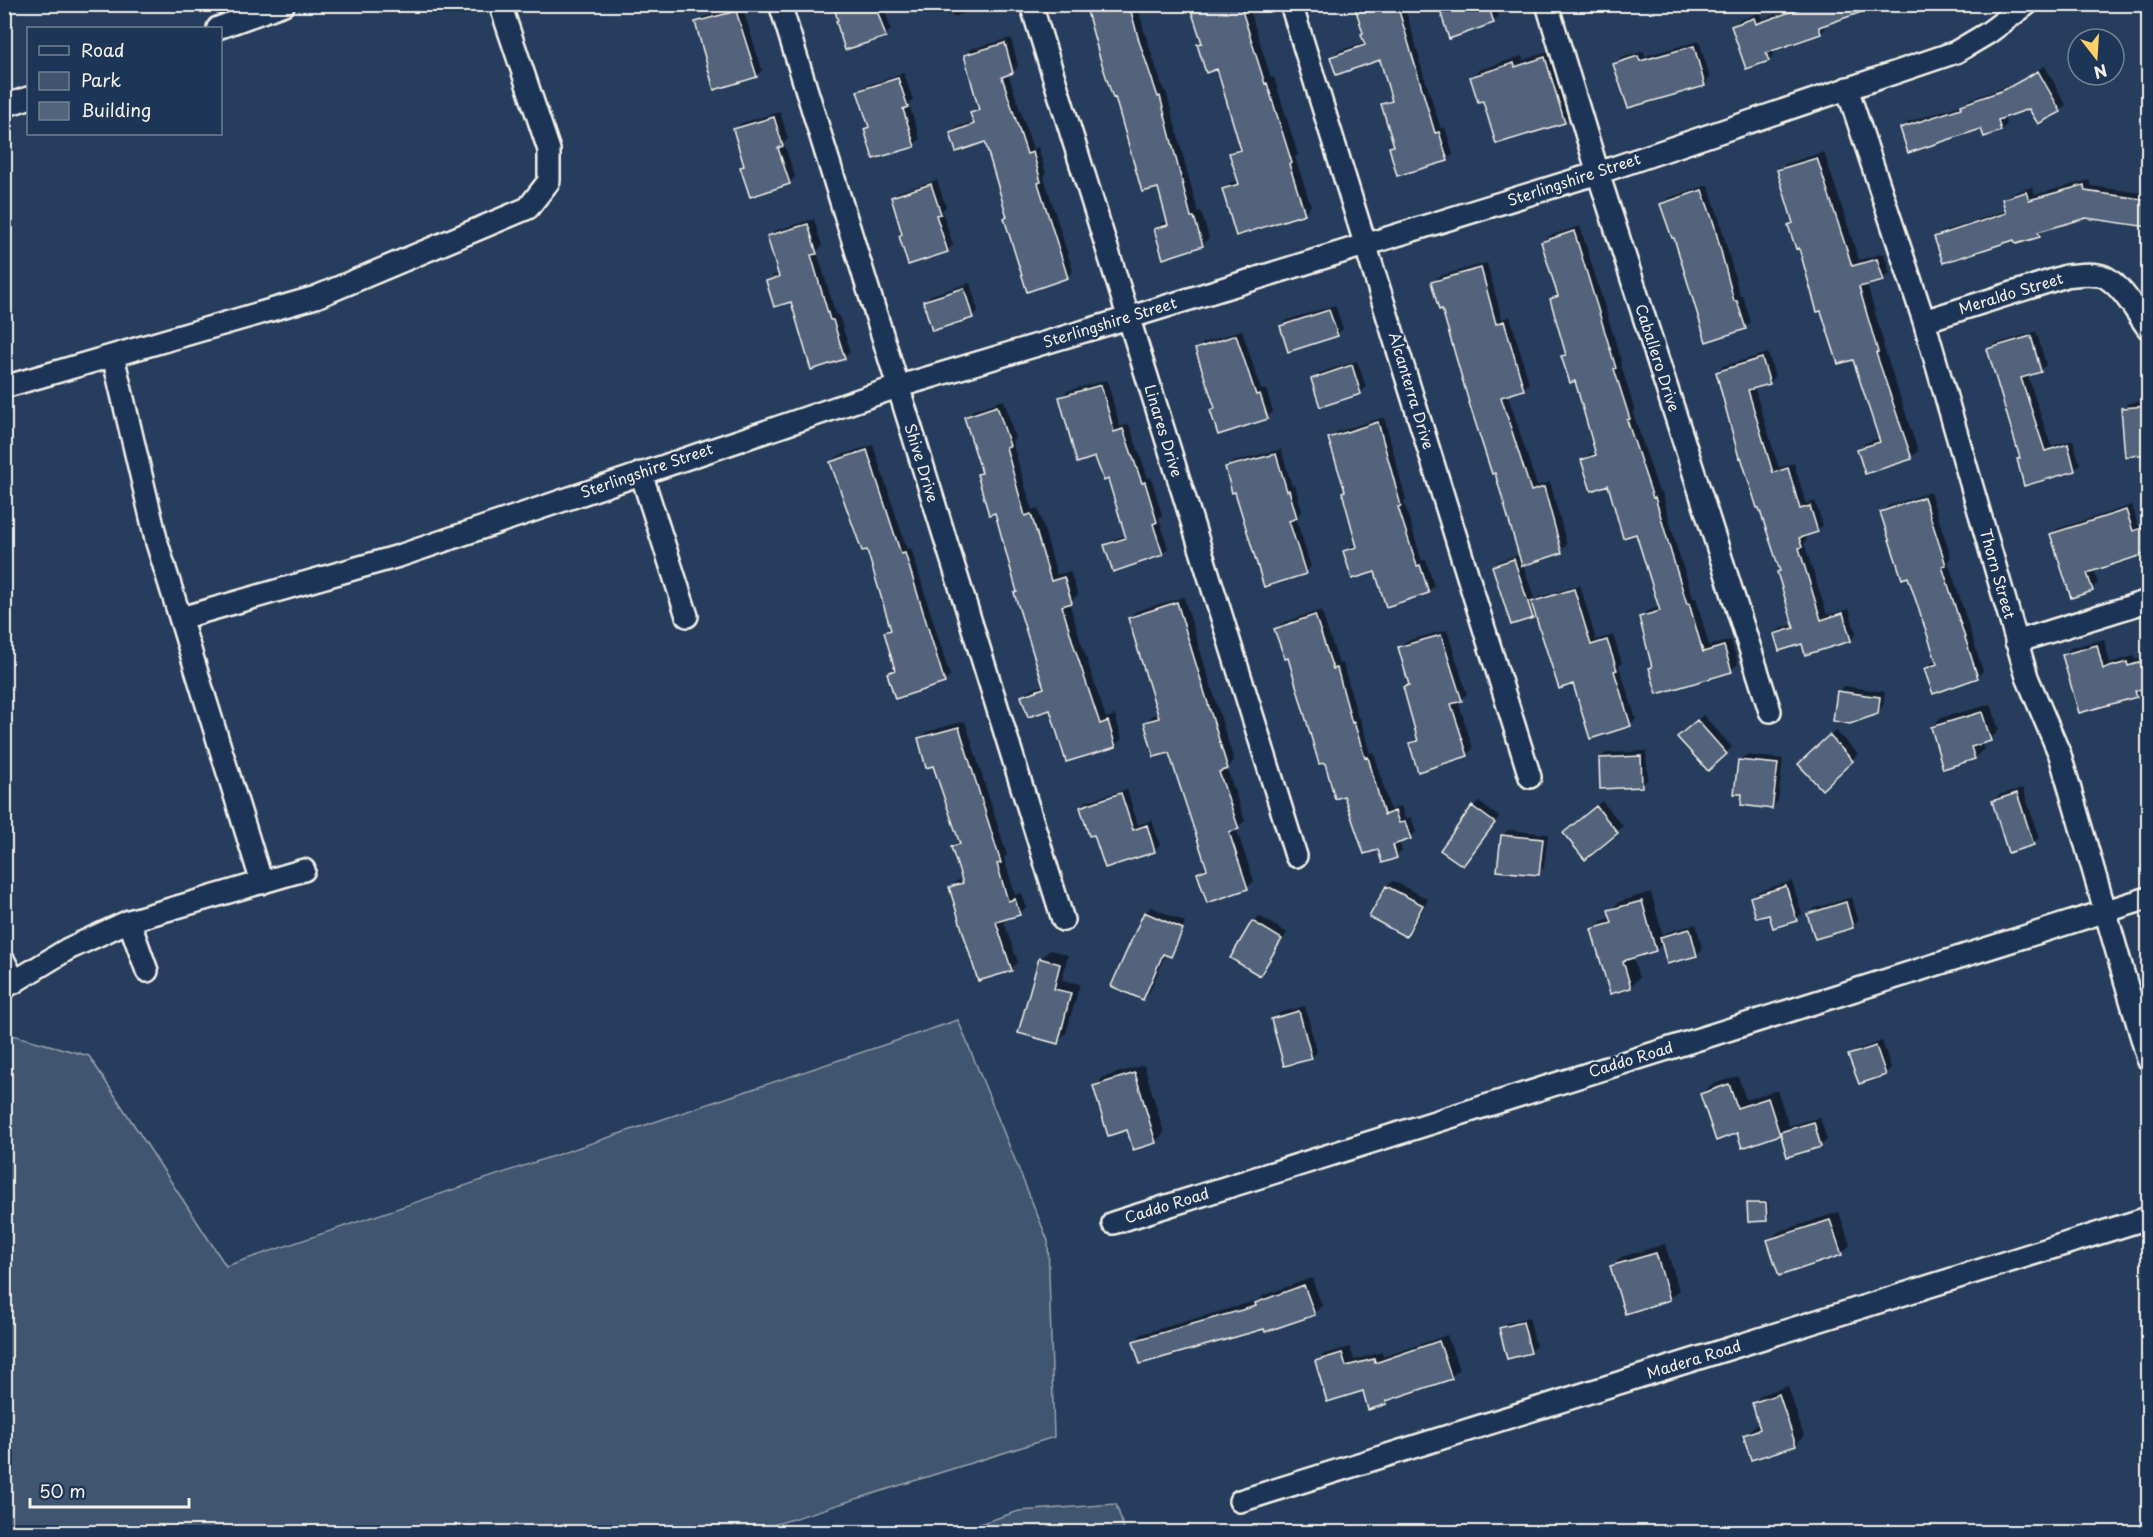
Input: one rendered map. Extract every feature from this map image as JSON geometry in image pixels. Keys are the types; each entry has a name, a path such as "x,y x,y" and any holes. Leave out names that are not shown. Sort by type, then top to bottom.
{"street":[{"path":"221,27 284,4"},
{"path":"4,387 316,297 528,208 549,181 549,150 500,4"},
{"name":"Shive Drive","path":"780,4 1063,920"},
{"name":"Linares Drive","path":"1031,4 1296,856"},
{"name":"Alcanterra Drive","path":"1291,4 1530,777"},
{"name":"Caballero Drive","path":"1547,4 1598,173 1770,711"},
{"name":"Sterlingshire Street","path":"181,618 399,556 897,387 1598,173 1956,52 1988,33 2027,4"},
{"name":"Thorn Street","path":"1847,88 1924,321 2027,677 2060,755 2148,1059"},
{"path":"4,106 27,98"},
{"name":"Meraldo Street","path":"1924,321 2066,276 2087,274 2104,276 2121,292 2148,328"},
{"path":"113,356 157,543 262,883"},
{"path":"641,473 687,616"},
{"path":"2016,642 2148,601"},
{"path":"4,961 10,985 68,949 129,921 304,870"},
{"name":"Caddo Road","path":"1113,1223 2148,898"},
{"path":"129,921 147,970"},
{"name":"Madera Road","path":"1240,1501 2148,1218"}],"green space":[{"path":"958,1020 1048,1241 1054,1437 751,1532 5,1532 5,1033 89,1056 226,1266"},
{"path":"1116,1504 1125,1532 955,1532 1019,1511"}],"building":[{"path":"833,4 875,4 886,37 845,50"},
{"path":"1085,4 1129,4 1139,41 1158,97 1160,96 1191,217 1194,217 1203,246 1163,259 1154,229 1168,225 1158,188 1142,192"},
{"path":"1189,4 1240,4 1292,163 1289,164 1305,214 1236,236 1222,189 1239,184 1229,153 1241,150 1217,69 1206,73 1197,44 1202,43"},
{"path":"1354,4 1397,4 1435,133 1439,132 1448,161 1397,176 1389,147 1394,146 1381,104 1392,101 1380,60 1336,75 1330,57 1365,45"},
{"path":"1469,4 1488,4 1494,23 1449,39 1441,14"},
{"path":"1813,4 1876,4 1876,7 1819,27 1821,34 1766,53 1769,61 1746,69 1731,26 1754,18 1756,24"},
{"path":"736,11 757,77 714,90 695,22"},
{"path":"1005,43 1013,73 1002,77 1027,154 1033,152 1041,182 1038,183 1068,278 1027,292 1004,218 1007,217 985,142 956,152 950,133 974,124 970,113 979,110 964,55"},
{"path":"1694,46 1705,86 1628,108 1613,64 1638,56 1640,61"},
{"path":"1545,57 1565,123 1496,144 1483,101 1478,102 1470,77 1514,63 1515,67"},
{"path":"2038,71 2061,112 2038,124 2029,109 1998,120 2001,131 1984,137 1981,129 1908,153 1900,128 1961,108 1961,105 2004,90"},
{"path":"898,78 908,107 903,109 915,147 873,159 864,129 869,127 857,91"},
{"path":"774,117 783,146 778,148 790,184 750,197 740,167 744,166 733,129"},
{"path":"1817,158 1852,266 1877,259 1884,281 1859,287 1878,352 1876,353 1912,459 1865,474 1857,449 1880,442 1853,360 1838,364 1821,311 1817,312 1799,248 1796,249 1788,225 1793,223 1777,170"},
{"path":"931,184 941,214 936,215 948,252 908,265 891,197"},
{"path":"2084,185 2085,191 2148,200 2148,227 2086,218 2038,232 2040,237 2016,244 2014,240 1943,263 1934,237 2006,213 2002,199 2026,192 2029,200"},
{"path":"1702,190 1714,224 1734,301 1737,301 1746,329 1706,342 1674,238 1672,238 1660,204"},
{"path":"808,224 817,254 811,255 830,320 833,320 845,359 811,370 791,302 774,307 766,281 779,277 767,236"},
{"path":"1574,231 1616,368 1614,369 1630,419 1627,420 1653,498 1655,497 1703,652 1724,646 1732,672 1657,694 1649,668 1652,667 1639,617 1660,611 1636,534 1623,538 1608,485 1591,491 1581,460 1596,455 1575,381 1570,383 1561,356 1566,355 1550,299 1558,296 1541,242"},
{"path":"1481,268 1496,324 1504,321 1524,390 1501,397 1531,491 1544,487 1562,553 1522,566 1495,473 1492,474 1442,309 1439,310 1431,282"},
{"path":"964,288 973,318 932,331 923,301"},
{"path":"1329,310 1338,336 1288,352 1280,326"},
{"path":"1236,335 1256,395 1260,394 1268,419 1218,435 1210,410 1215,408 1195,349"},
{"path":"2031,336 2041,372 2021,378 2045,451 2068,444 2075,471 2024,486 2017,459 2020,458 1987,349"},
{"path":"1762,358 1770,384 1748,390 1773,473 1788,468 1800,509 1810,506 1818,532 1799,538 1802,547 1799,548 1821,620 1843,613 1851,641 1805,655 1802,644 1779,651 1774,634 1794,628 1777,572 1780,571 1741,457 1739,458 1716,372"},
{"path":"1352,365 1361,394 1320,407 1311,379"},
{"path":"1101,385 1114,432 1123,429 1142,483 1145,482 1157,522 1153,524 1163,555 1113,572 1104,545 1126,538 1108,479 1104,481 1095,457 1077,463 1059,397"},
{"path":"997,406 1010,446 1006,447 1025,516 1031,514 1051,581 1064,577 1072,603 1062,606 1074,646 1100,724 1108,721 1116,747 1066,762 1050,710 1028,717 1021,696 1044,688 1014,593 1017,592 995,513 989,515 977,474 982,473 964,417"},
{"path":"2148,406 2148,454 2125,457 2121,408"},
{"path":"1378,422 1401,506 1398,507 1417,566 1420,565 1429,593 1386,607 1375,572 1352,579 1343,551 1357,547 1342,492 1345,491 1328,438"},
{"path":"867,450 901,554 905,553 945,683 895,699 887,673 895,670 884,632 891,630 867,550 862,551 830,462"},
{"path":"1276,454 1297,518 1289,521 1306,574 1264,587 1225,467"},
{"path":"1924,497 1946,565 1942,566 1978,678 1933,694 1924,669 1937,664 1908,577 1902,579 1880,512"},
{"path":"2126,510 2133,531 2148,526 2148,553 2087,573 2093,591 2071,598 2050,534"},
{"path":"1514,559 1533,618 1511,625 1492,566"},
{"path":"1574,589 1591,645 1607,640 1631,726 1590,739 1573,684 1559,689 1531,602"},
{"path":"1177,602 1228,769 1219,772 1239,829 1229,832 1248,889 1207,903 1197,873 1207,869 1169,753 1154,757 1144,722 1159,718 1128,618"},
{"path":"1315,615 1333,669 1337,668 1352,723 1354,722 1365,758 1368,757 1384,815 1395,811 1399,823 1405,822 1411,839 1393,845 1397,858 1382,863 1378,850 1364,854 1344,796 1335,799 1325,763 1319,764 1288,658 1285,659 1274,629"},
{"path":"1441,635 1462,701 1451,704 1468,756 1418,772 1409,743 1418,741 1403,687 1409,685 1398,647"},
{"path":"2097,645 2103,669 2127,662 2128,666 2148,660 2148,687 2135,691 2137,697 2079,713 2062,655"},
{"path":"1837,691 1880,697 1878,714 1850,724 1833,721"},
{"path":"1982,712 1991,741 1971,747 1975,759 1943,769 1931,727"},
{"path":"1697,720 1727,754 1708,771 1677,737"},
{"path":"959,727 1001,863 997,864 1008,901 1015,899 1020,915 996,922 1012,971 978,981 949,887 963,883 951,847 960,844 933,766 926,768 918,738"},
{"path":"1829,735 1853,761 1822,790 1798,764"},
{"path":"1641,756 1642,787 1600,789 1599,758"},
{"path":"1738,760 1778,764 1772,809 1741,805 1742,794 1734,794"},
{"path":"1121,793 1133,830 1147,825 1155,852 1105,868 1094,835 1089,836 1080,807"},
{"path":"2017,793 2034,845 2008,853 1992,801"},
{"path":"1472,806 1495,823 1463,866 1440,850"},
{"path":"1596,806 1618,833 1585,860 1563,833"},
{"path":"1501,835 1543,839 1539,875 1497,871"},
{"path":"1386,886 1423,905 1406,937 1369,917"},
{"path":"1786,886 1797,921 1773,928 1769,915 1756,918 1750,897"},
{"path":"1642,901 1656,951 1623,961 1631,988 1610,994 1591,929 1612,923 1608,910"},
{"path":"1846,902 1853,928 1815,939 1807,914"},
{"path":"1144,912 1183,929 1171,957 1163,954 1143,1000 1111,986"},
{"path":"1252,921 1282,939 1260,976 1230,958"},
{"path":"1690,929 1697,956 1667,964 1660,937"},
{"path":"1039,958 1060,964 1054,989 1071,993 1058,1044 1018,1033"},
{"path":"1299,1011 1312,1059 1284,1066 1271,1019"},
{"path":"1876,1046 1886,1075 1859,1084 1848,1055"},
{"path":"1135,1073 1156,1143 1133,1150 1127,1130 1108,1136 1093,1086"},
{"path":"1729,1084 1737,1108 1768,1098 1780,1135 1742,1148 1737,1133 1716,1141 1700,1094"},
{"path":"1814,1122 1821,1147 1787,1157 1780,1132"},
{"path":"1747,1203 1766,1203 1767,1221 1748,1222"},
{"path":"1830,1220 1842,1255 1779,1276 1767,1240"},
{"path":"1656,1253 1670,1300 1625,1314 1610,1266"},
{"path":"1304,1285 1315,1315 1265,1332 1264,1329 1140,1364 1133,1341 1256,1306 1255,1303"},
{"path":"1523,1322 1531,1353 1507,1359 1499,1328"},
{"path":"1439,1341 1452,1379 1386,1401 1387,1404 1368,1410 1363,1391 1327,1402 1315,1361 1342,1353 1346,1366 1374,1359 1375,1363"},
{"path":"1779,1394 1796,1446 1751,1460 1743,1435 1760,1429 1752,1403"}]}
